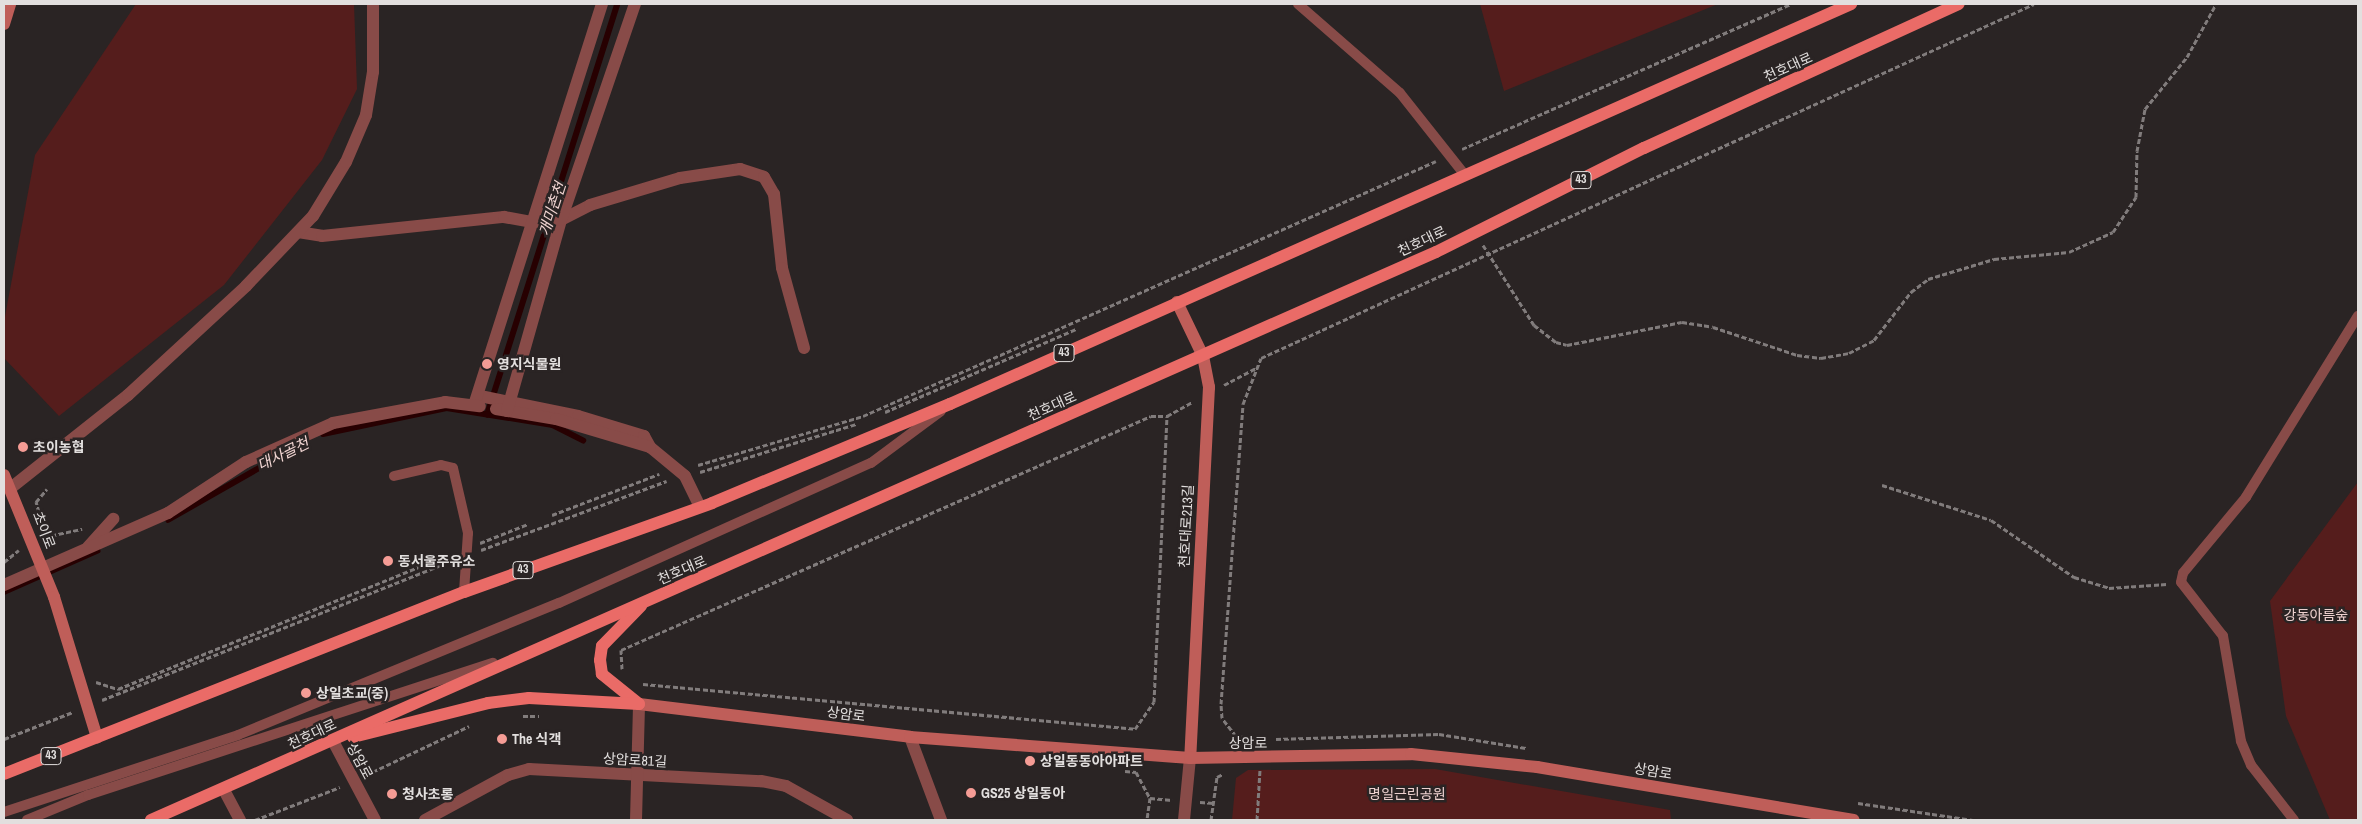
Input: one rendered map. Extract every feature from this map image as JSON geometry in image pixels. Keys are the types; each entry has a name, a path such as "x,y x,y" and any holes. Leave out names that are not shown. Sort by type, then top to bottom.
{"main road":[{"path":"4,24 10,4"},
{"name":"43","path":"4,774 464,592 700,507 950,404 1851,4"},
{"name":"천호대로","path":"151,820 224,790 523,653 645,602 1203,356 1476,232 1644,148 1959,4"},
{"name":"천호대로213길","path":"1177,302 1203,356 1208,386 1190,758"},
{"name":"초이로","path":"4,475 12,487 54,597 87,707"},
{"path":"640,704 614,687 602,674 600,660 602,646 645,602"},
{"path":"333,741 521,699 640,704"},
{"name":"상암로","path":"640,704 910,737 1190,758 1420,755 1537,766 1854,820"},
{"path":"87,707 97,738"}],"street":[{"path":"12,487 128,395 298,232 346,162 366,115 374,72 374,4"},
{"path":"478,402 602,4"},
{"path":"505,405 562,220 635,4"},
{"path":"298,232 322,236 372,233 504,217 534,222 562,220 590,205 680,178 740,170 764,177 774,194 782,268 804,348"},
{"path":"5,584 168,513 246,462 333,423 445,402 478,402 505,405 650,447 686,476 700,507"},
{"path":"86,550 113,519"},
{"path":"636,820 634,775 640,704"},
{"path":"910,737 941,820"},
{"name":"상암로","path":"333,741 375,820"},
{"path":"1184,820 1190,758"},
{"name":"상암로81길","path":"425,820 508,775 529,769 786,786 847,820"},
{"path":"224,790 240,820"}],"lane":[{"path":"1298,4 1400,93 1465,175"},
{"path":"2294,820 2251,766 2241,741 2222,636 2183,590 2182,579 2246,497 2358,316"},
{"path":"4,812 238,735 568,599 871,463 950,404"},
{"path":"394,476 441,465 452,468 468,533 464,592"},
{"path":"27,820 88,795 523,653"}],"path":[{"path":"698,465 863,416 1790,4"},
{"path":"1236,736 1222,718 1221,704 1243,404 1253,372 1261,358 2034,4"},
{"path":"1476,232 1534,325 1567,345 1682,322 1713,327 1797,355 1821,358 1850,353 1874,340 1911,292 1928,279 1994,259 2069,252 2113,232 2136,197 2137,152 2145,109 2187,57 2216,4"},
{"path":"4,739 466,556 686,476 860,423 1142,300"},
{"path":"630,677 622,672 621,650 1151,416 1166,416 1154,702 1135,729 646,686 638,682"},
{"path":"552,515 665,472"},
{"path":"1882,485 1991,520 2074,577 2109,588 2154,588 2182,579"},
{"path":"46,541 36,502 47,489"},
{"path":"473,546 528,524"},
{"path":"91,673 94,682 118,689 446,556"},
{"path":"518,716 548,716"},
{"path":"255,820 354,781 479,720"},
{"path":"1257,820 1260,767 1269,767"},
{"path":"1211,820 1218,778 1229,770"},
{"path":"1147,820 1150,798"}],"green space":[{"path":"136,4 354,4 357,89 322,160 224,285 59,416 4,358 4,322 35,155"},
{"path":"1480,4 1718,4 1504,91"},
{"name":"강동아름숲","path":"2358,482 2358,820 2330,820 2286,716 2270,601"},
{"name":"명일근린공원","path":"1435,769 1670,810 1671,820 1232,820 1236,778 1248,770"}],"waterway":[{"name":"개미촌천","path":"487,415 617,4"},
{"name":"대사골천","path":"323,434 447,408 553,425 583,440"},
{"name":"대사골천","path":"168,520 303,443"},
{"name":"대사골천","path":"4,592 97,551"}],"place":[{"name":"영지식물원","path":"487,364"},
{"name":"초이농협","path":"23,447"},
{"name":"동서울주유소","path":"388,561"},
{"name":"상일초교(중)","path":"306,693"},
{"name":"The 식객","path":"502,739"},
{"name":"상일동동아아파트","path":"1030,761"},
{"name":"GS25 상일동아","path":"971,793"},
{"name":"청사초롱","path":"392,794"}]}
